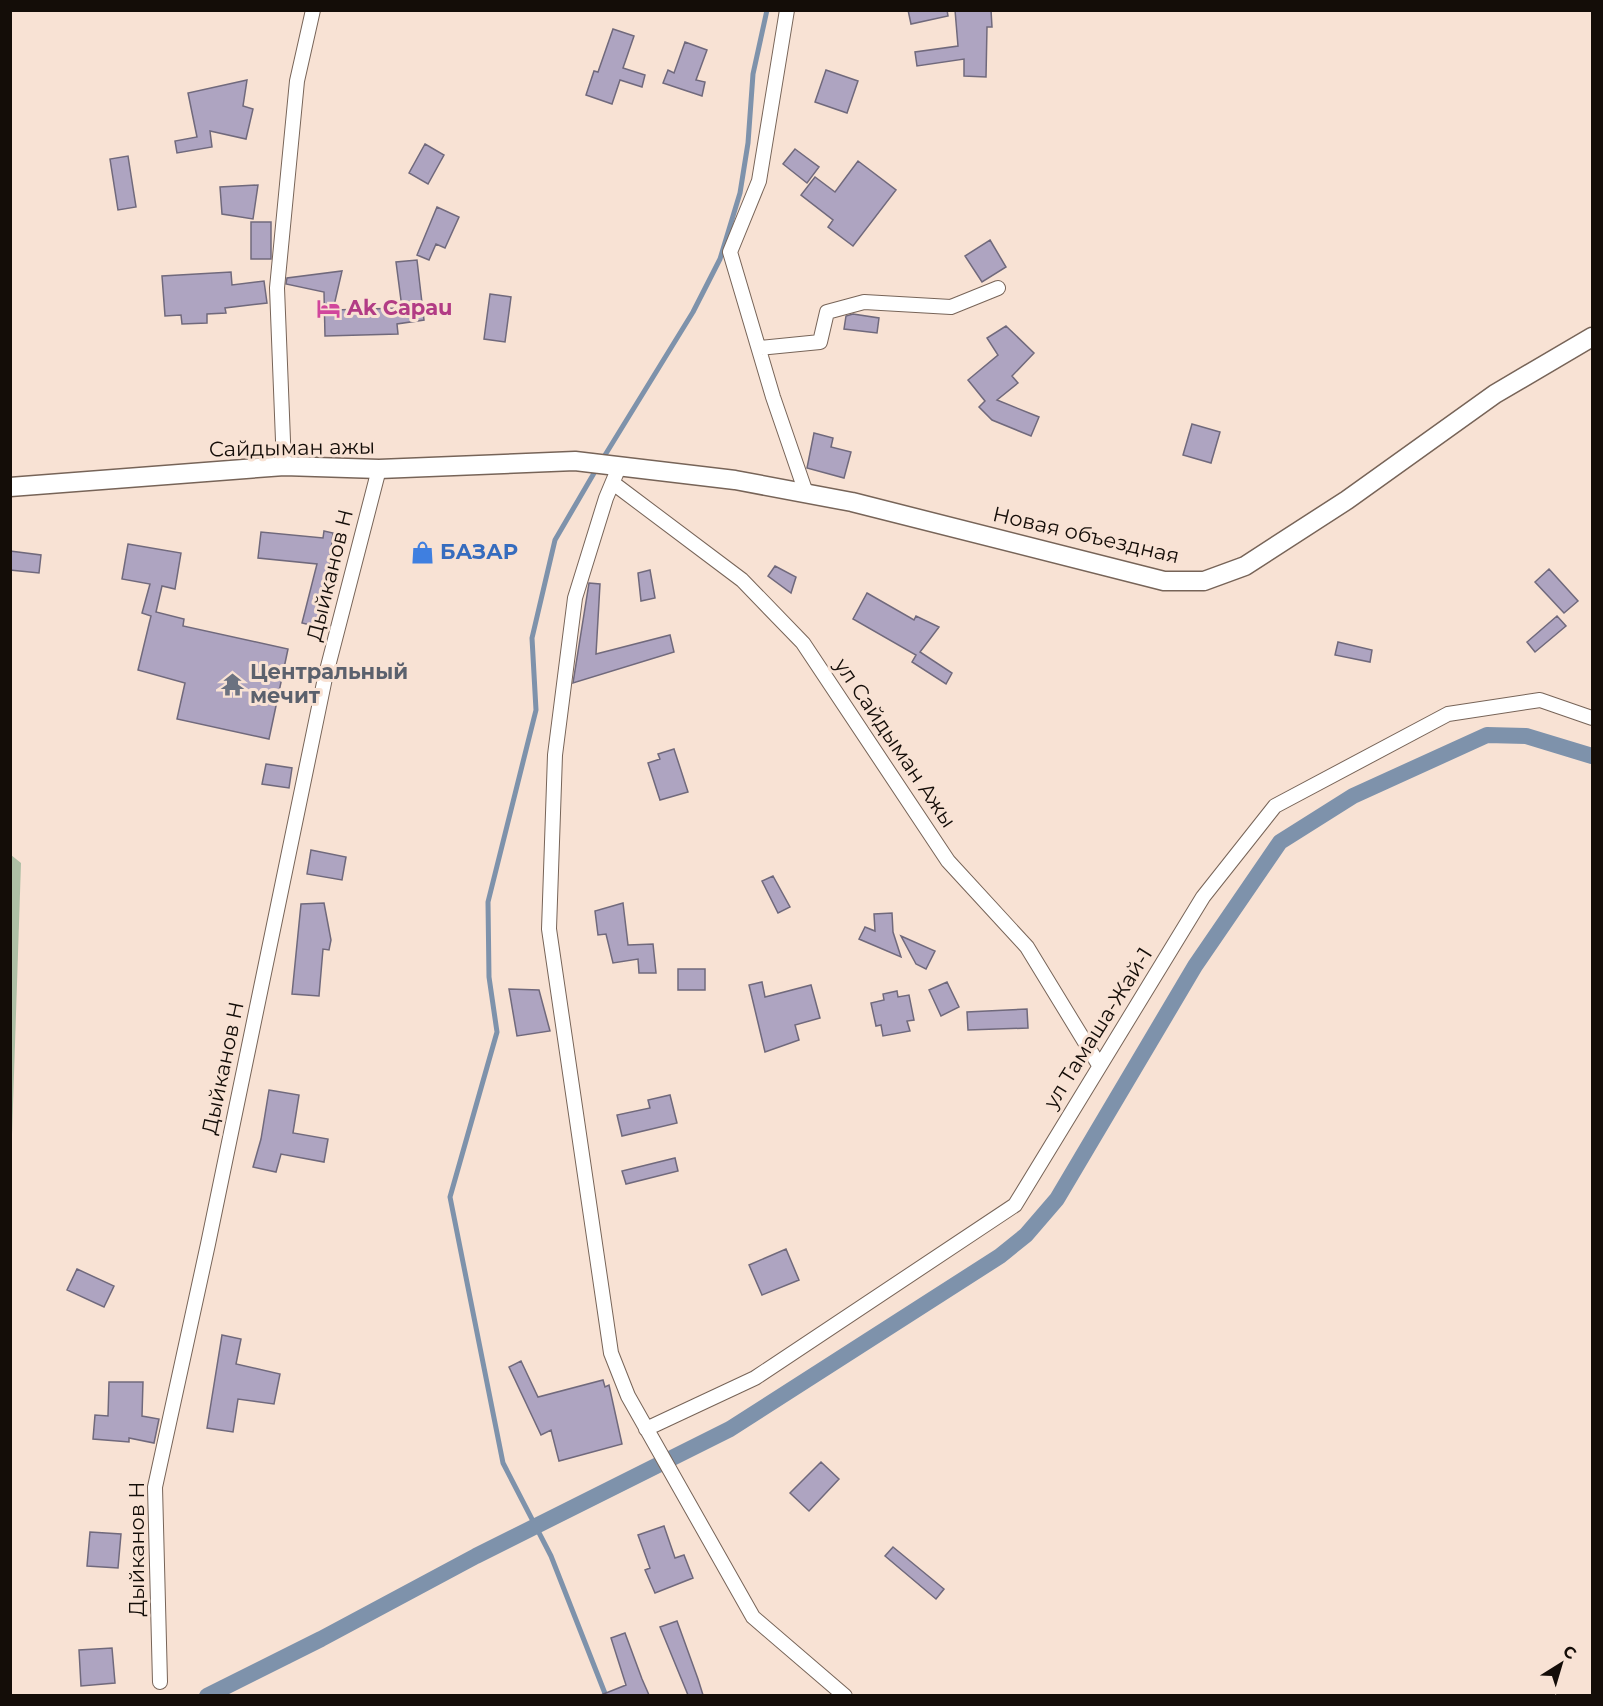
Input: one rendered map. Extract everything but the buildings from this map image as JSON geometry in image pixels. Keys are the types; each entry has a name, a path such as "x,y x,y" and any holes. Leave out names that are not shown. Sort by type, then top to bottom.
{"main road":[{"name":"Новая объездная","path":"615,472 735,480 806,493 852,502 1164,581 1204,581 1245,566 1347,500 1495,394 1593,337"},
{"name":"Сайдыман ажы","path":"10,487 284,466 379,469 575,461 615,472"}],"street":[{"path":"284,466 278,288 297,81 314,10"},
{"path":"787,10 759,181 730,252 806,493"},
{"path":"759,348 820,342 826,312 864,302 951,307 998,288"},
{"name":"Дыйканов Н","path":"160,1682 155,1486 208,1244 325,678 379,469"},
{"path":"615,472 575,598 555,755 549,929 611,1353 628,1396 753,1617 845,1695"},
{"name":"ул Сайдыман Ажы","path":"615,472 742,580 803,643 948,861 1027,947 1099,1065"},
{"name":"ул Тамаша-Жай-1","path":"647,1430 755,1378 1015,1205 1203,897 1275,806 1448,714 1540,700 1593,718"}],"green space":[{"path":"11,855 21,863 10,1165"}],"waterway":[{"path":"602,460 693,312 720,259 740,193 748,143 753,74 767,10"},
{"path":"597,468 555,540 532,638 536,710 488,902 489,977 497,1032 450,1197 503,1463 551,1556 606,1696"},
{"path":"207,1696 321,1639 476,1556 730,1429 1000,1256 1026,1235 1057,1199 1195,966 1280,842 1353,796 1487,735 1526,736 1592,756"}],"place":[{"name":"Ak Capau","path":"329,308"},
{"name":"БАЗАР","path":"422,552"},
{"name":"Центральный мечит","path":"232,684"}]}
